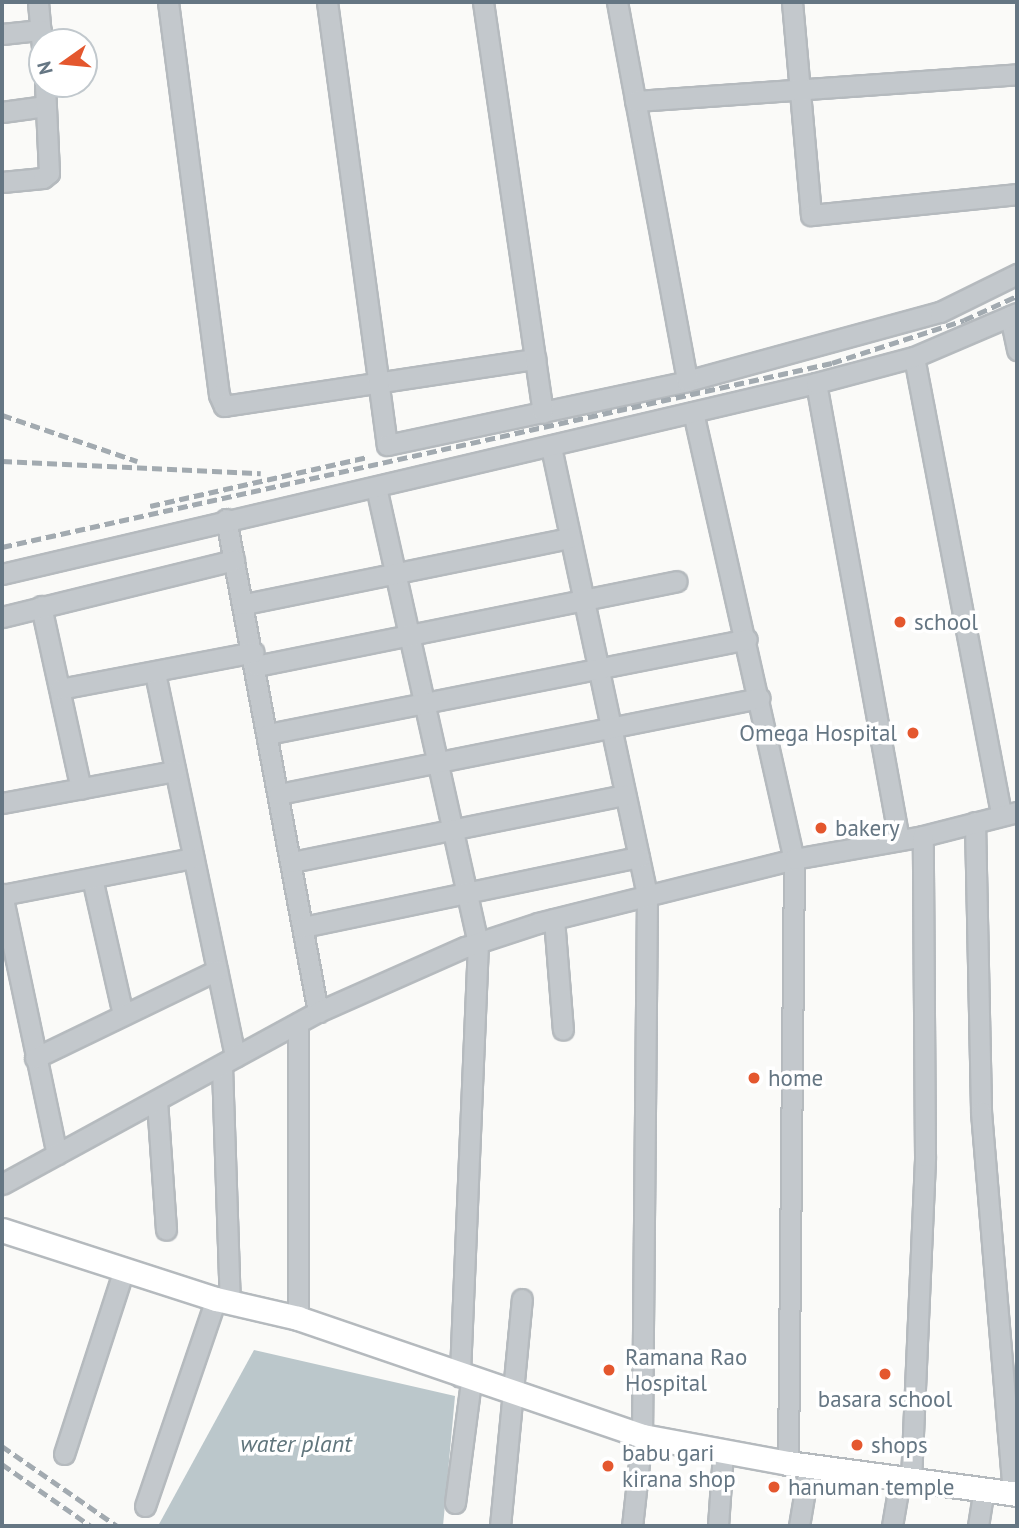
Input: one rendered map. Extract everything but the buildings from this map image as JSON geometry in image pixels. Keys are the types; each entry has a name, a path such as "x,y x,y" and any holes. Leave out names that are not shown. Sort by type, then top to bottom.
{"main road":[{"path":"2,1230 223,1301 298,1318 466,1379 642,1436 798,1465 1015,1494"}],"street":[{"path":"38,2 40,28"},
{"path":"168,2 220,401 232,408 535,359"},
{"path":"327,2 387,446 687,381 940,312 1017,274"},
{"path":"483,2 543,413"},
{"path":"617,2 687,381"},
{"path":"792,2 811,215 1017,194"},
{"path":"2,34 28,37"},
{"path":"635,101 1017,74"},
{"path":"2,182 43,178 49,173 46,98"},
{"path":"2,111 46,106"},
{"path":"2,573 816,383 914,357 1014,314 1017,350"},
{"path":"2,1184 318,1012 478,943 554,919 794,859 923,836 1009,814 914,357"},
{"path":"816,383 900,840"},
{"path":"693,412 747,639 794,859 799,1526"},
{"path":"551,447 647,896 642,1436 632,1526"},
{"path":"376,487 435,764 478,943 466,1379 454,1503"},
{"path":"226,519 245,604 318,1012"},
{"path":"245,604 396,576 570,538"},
{"path":"2,617 234,560"},
{"path":"60,690 155,673 409,638 677,581"},
{"path":"41,606 81,789"},
{"path":"268,734 598,666 747,639"},
{"path":"145,1506 223,1301 229,1061 217,971 155,673"},
{"path":"279,794 611,730 760,698"},
{"path":"2,803 175,771"},
{"path":"292,862 625,795"},
{"path":"975,822 981,1112 1015,1494"},
{"path":"892,1526 906,1480 925,1156 923,836"},
{"path":"303,927 465,891 639,857"},
{"path":"57,1154 2,894 193,859"},
{"path":"92,878 123,1015"},
{"path":"554,919 563,1030"},
{"path":"35,1058 217,971"},
{"path":"298,1023 298,1318"},
{"path":"157,1101 166,1230"},
{"path":"64,1454 124,1269"},
{"path":"500,1526 522,1299"},
{"path":"718,1526 723,1452"},
{"path":"978,1526 984,1490"}],"water":[{"name":"water plant","path":"254,1350 455,1396 443,1526 158,1526"}],"railway":[{"path":"2,547 832,363 964,320 1017,296"},
{"path":"2,415 137,461"},
{"path":"150,506 368,457"},
{"path":"2,461 261,473"},
{"path":"2,1446 117,1526"},
{"path":"2,1464 91,1526"}],"place":[{"name":"school","path":"900,622"},
{"name":"Omega Hospital","path":"913,733"},
{"name":"bakery","path":"821,828"},
{"name":"home","path":"754,1078"},
{"name":"Ramana Rao Hospital","path":"609,1370"},
{"name":"basara school","path":"885,1374"},
{"name":"shops","path":"857,1445"},
{"name":"babu gari kirana shop","path":"608,1466"},
{"name":"hanuman temple","path":"774,1487"}]}
